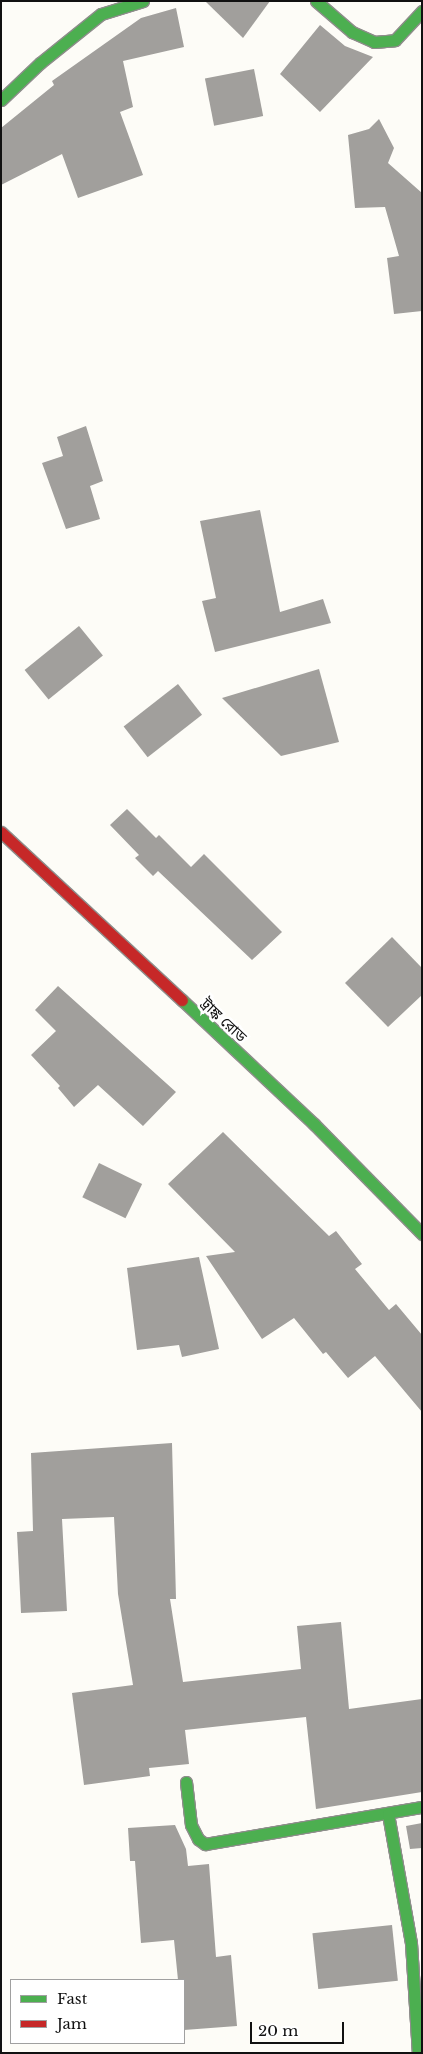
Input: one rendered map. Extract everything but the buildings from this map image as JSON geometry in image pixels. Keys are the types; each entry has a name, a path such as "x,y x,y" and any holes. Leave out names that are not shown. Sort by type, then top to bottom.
{"street":[{"path":"1,100 40,63 101,14 143,1"},
{"path":"316,1 352,32 374,42 395,40 422,11"},
{"name":"ট্রাঙ্ক রোড","path":"1,832 314,1124 422,1234"},
{"path":"186,1782 191,1825 198,1839 205,1844 422,1807"},
{"path":"388,1814 410,1943 418,2053"}],"traffic: fast":[{"path":"1,100 40,63 101,14 143,1"},
{"path":"316,1 352,32 374,42 395,40 422,11"},
{"path":"182,1000 314,1124 422,1234"},
{"path":"186,1782 191,1825 198,1839 205,1844 422,1807"},
{"path":"388,1814 411,1943 418,2053"}],"traffic: jam":[{"path":"1,832 182,1000"}]}
